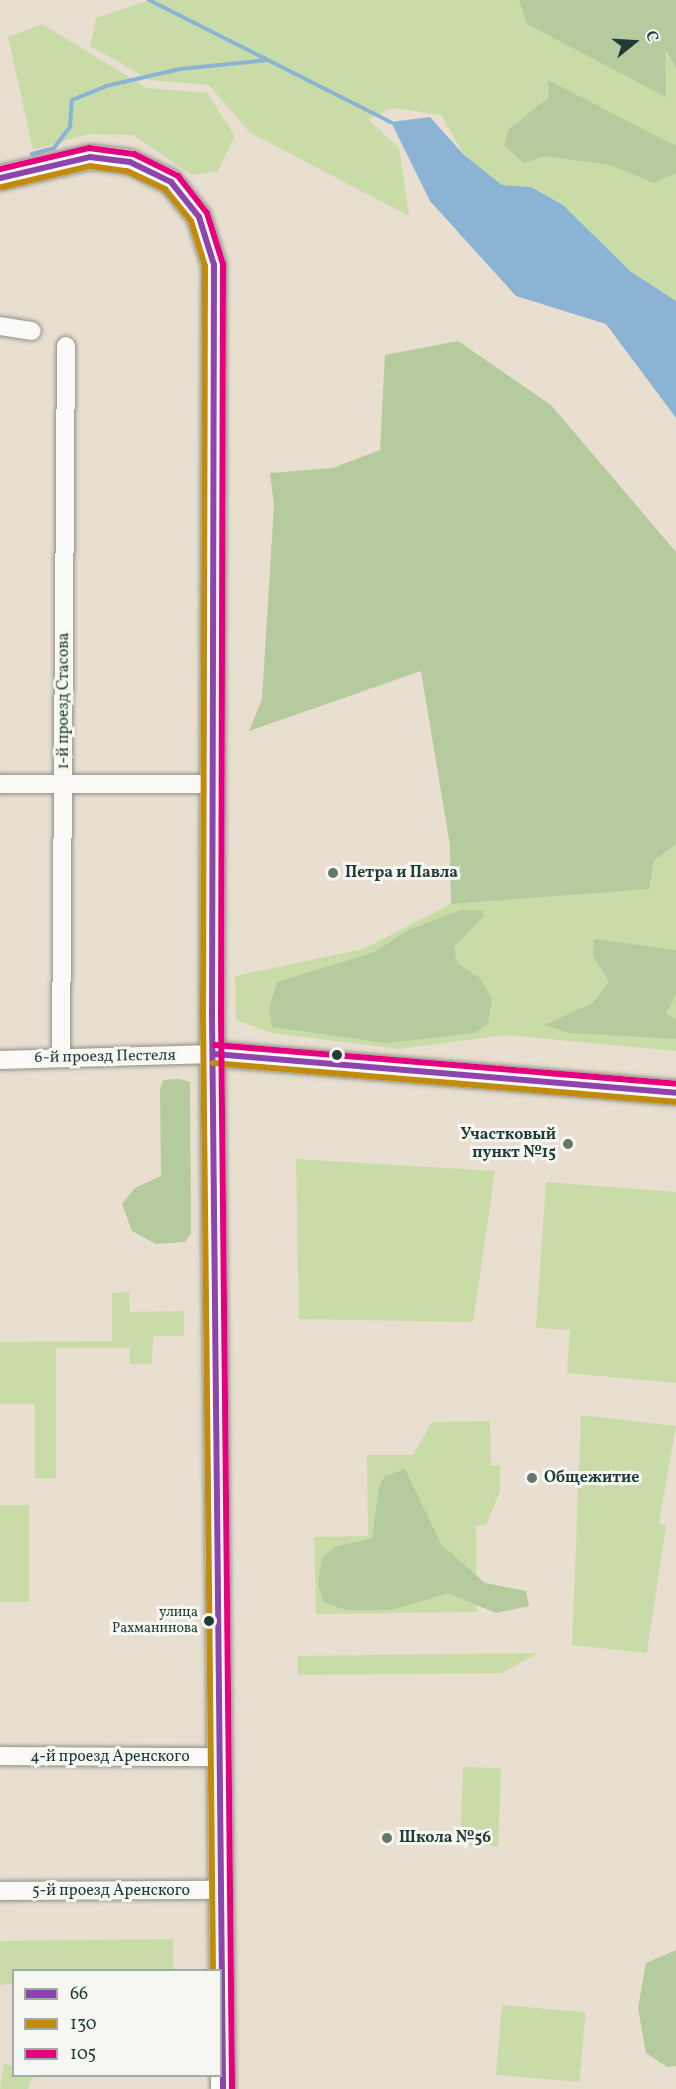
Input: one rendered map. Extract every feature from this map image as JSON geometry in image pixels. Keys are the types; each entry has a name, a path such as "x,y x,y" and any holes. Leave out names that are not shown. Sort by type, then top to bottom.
{"main road":[{"path":"0,178 90,157 130,162 171,182 199,217 214,265 214,1054 223,2089"},
{"name":"6-й проезд Пестеля","path":"214,1054 676,1093"}],"street":[{"path":"0,326 32,331"},
{"name":"1-й проезд Стасова","path":"61,1056 66,346"},
{"path":"0,784 213,784"},
{"name":"6-й проезд Пестеля","path":"0,1060 61,1056 214,1054"},
{"name":"4-й проезд Аренского","path":"0,1756 221,1757"},
{"name":"5-й проезд Аренского","path":"0,1891 222,1890"}],"green space":[{"path":"150,0 639,0 676,68 676,301 630,271 563,205 531,187 502,185 464,155 441,115 393,108 368,119 399,148 409,216 249,132 209,85 150,80 90,46 96,18"},
{"path":"519,0 676,0 676,68 665,49 666,97 527,24"},
{"path":"42,24 147,88 207,93 235,136 218,171 192,175 133,135 88,134 33,150 8,37"},
{"path":"548,80 676,146 676,173 654,183 610,165 544,156 524,163 504,146 508,130 549,97"},
{"path":"458,341 551,405 676,552 676,844 654,861 649,889 451,904 450,845 421,671 249,731 262,699 274,505 270,473 333,468 380,450 385,355"},
{"path":"676,844 676,1051 506,1035 398,1049 272,1033 236,1020 235,976 363,949 451,904 648,889 654,861"},
{"path":"461,910 483,910 484,916 454,947 457,963 480,978 492,999 488,1024 475,1033 386,1043 272,1027 269,1009 277,982 375,952 406,931"},
{"path":"594,939 676,950 676,994 666,1014 676,1020 676,1039 570,1033 544,1025 593,1003 609,982 593,956"},
{"path":"179,1079 190,1082 191,1233 185,1242 156,1244 132,1231 122,1204 135,1188 161,1176 160,1089 163,1080"},
{"path":"296,1159 495,1171 473,1322 299,1319"},
{"path":"546,1182 676,1192 676,1383 567,1373 570,1330 536,1328"},
{"path":"129,1292 130,1312 184,1311 184,1336 153,1336 152,1364 130,1364 130,1348 56,1348 56,1478 35,1478 35,1404 0,1404 0,1342 112,1341 112,1293"},
{"path":"581,1415 676,1426 659,1523 666,1525 647,1653 572,1645"},
{"path":"490,1421 491,1466 500,1466 500,1492 486,1525 476,1526 477,1612 316,1614 314,1537 368,1536 367,1455 413,1455 432,1422"},
{"path":"405,1469 441,1544 485,1583 526,1591 529,1606 496,1613 448,1593 392,1610 346,1610 323,1602 318,1584 322,1558 335,1547 372,1538 379,1487 385,1476"},
{"path":"0,1505 29,1505 29,1602 0,1602"},
{"path":"538,1653 502,1673 298,1675 298,1656"},
{"path":"463,1767 501,1768 498,1846 460,1845"},
{"path":"173,1939 173,1969 12,1969 12,1984 0,1985 0,1941"},
{"path":"676,1950 676,2066 667,2067 646,2053 638,2008 646,1963"},
{"path":"502,2005 586,2012 580,2082 496,2075"},
{"path":"4,2063 12,2067 12,2077 33,2077 28,2089 0,2089"}],"water":[{"path":"430,117 464,155 502,185 531,187 563,205 630,271 676,301 676,418 606,324 516,296 430,201 391,122"}],"waterway":[{"path":"149,0 391,122"},
{"path":"32,154 54,148 70,127 72,100 106,86 180,69 268,60"}],"transit line":[{"name":"105","path":"0,169 89,148 134,154 178,176 207,213 223,264 221,1014 232,2089"},
{"name":"66","path":"0,178 90,157 130,162 171,182 199,217 214,265 212,1014 222,1969"},
{"name":"130","path":"2,187 90,166 127,171 165,189 191,221 205,266 203,1014 213,1969"},
{"name":"105","path":"215,1045 676,1084"},
{"name":"66","path":"214,1054 676,1093"},
{"name":"130","path":"213,1063 675,1102"},
{"name":"66","path":"222,1991 223,2089"}],"place":[{"name":"Петра и Павла","path":"333,873"},
{"name":"Участковый пункт №15","path":"568,1144"},
{"name":"Общежитие","path":"532,1478"},
{"name":"улица Рахманинова","path":"209,1621"},
{"name":"Школа №56","path":"387,1838"}]}
